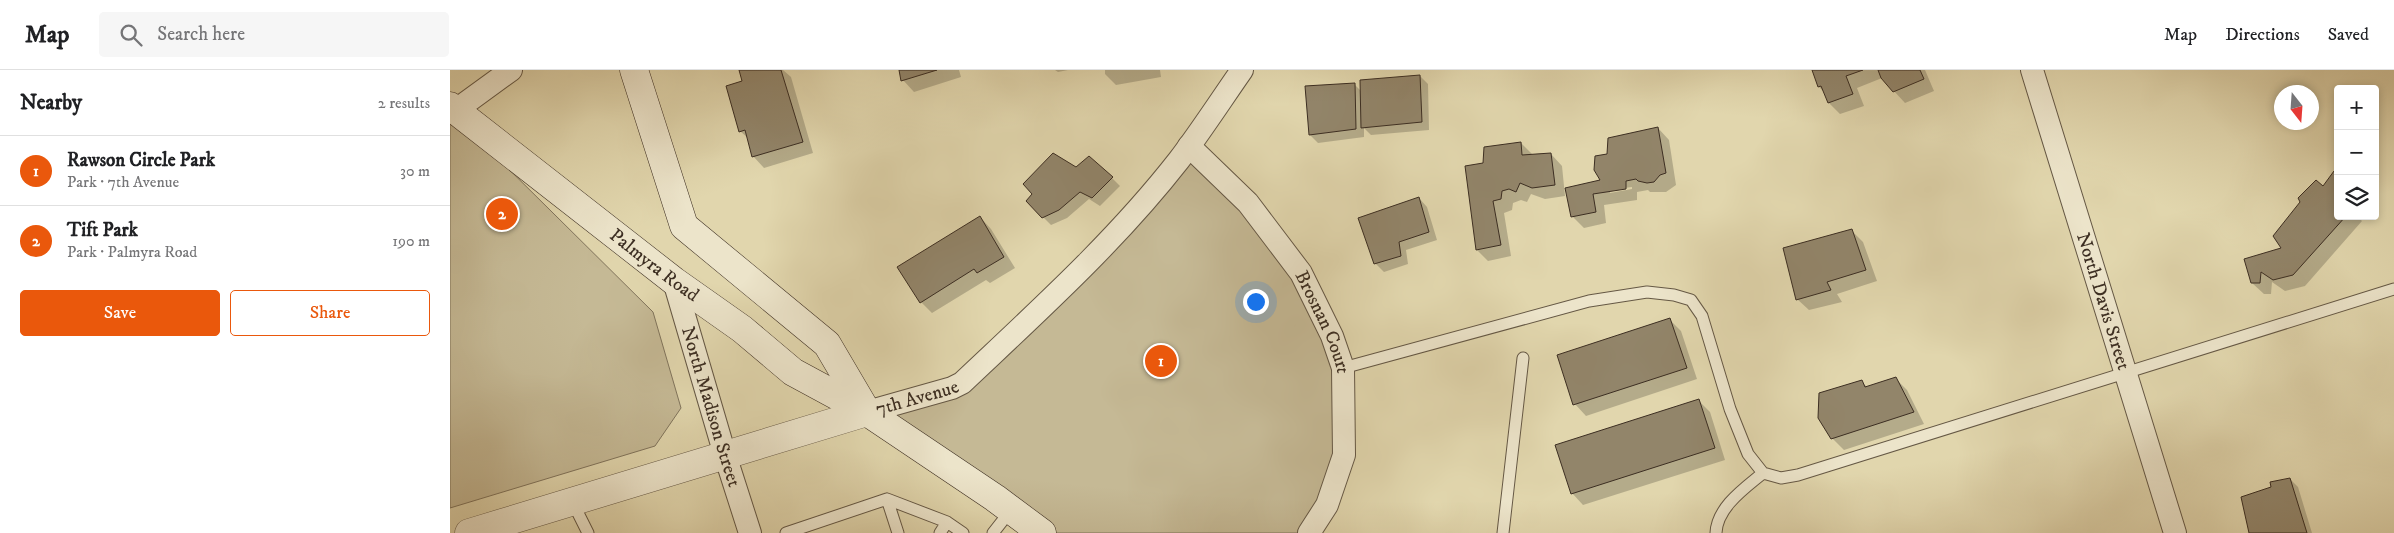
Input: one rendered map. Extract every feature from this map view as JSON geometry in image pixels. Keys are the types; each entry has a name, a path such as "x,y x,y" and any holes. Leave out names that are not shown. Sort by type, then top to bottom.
{"main road":[{"name":"Palmyra Road","path":"634,70 684,226 827,344 867,412"},
{"name":"Palmyra Road","path":"453,108 674,281 742,329 793,372 867,412 1042,533"},
{"name":"7th Avenue","path":"469,533 867,412"}],"street":[{"path":"453,108 511,70"},
{"name":"7th Avenue","path":"867,412 952,388 962,383 1074,277 1132,216 1189,146 1242,70"},
{"name":"North Davis Street","path":"2032,70 2174,533"},
{"name":"Brosnan Court","path":"1189,146 1248,203 1301,274 1332,336 1343,368 1344,455 1327,506 1309,533"},
{"name":"North Madison Street","path":"674,281 750,533"}],"lane":[{"path":"1343,368 1589,301 1647,292 1674,295 1691,300 1702,316 1730,409 1748,454 1763,473 1781,478 1798,475 2394,289"},
{"path":"1503,533 1522,358"},
{"path":"1716,533 1717,524 1733,499 1763,473"},
{"path":"887,499 898,533"},
{"path":"786,533 887,499 947,522 963,533"},
{"path":"572,502 588,533"},
{"path":"993,533 1011,510"},
{"path":"940,533 947,522"}],"shaded area":[{"path":"450,111 653,312 681,408 655,446 450,508"},
{"path":"1190,149 1297,275 1339,383 1339,452 1302,533 1031,533 873,417 953,391"}],"building":[{"path":"739,70 781,70 803,142 752,157 745,130 739,132 726,86 742,81"},
{"path":"899,70 937,70 901,81"},
{"path":"1812,70 1863,70 1846,76 1853,94 1828,103 1821,86 1818,87"},
{"path":"1878,70 1920,70 1924,79 1893,92 1881,78"},
{"path":"1420,75 1422,122 1361,128 1360,80"},
{"path":"1355,83 1356,129 1309,135 1305,86"},
{"path":"1658,127 1666,173 1660,175 1654,182 1647,183 1636,179 1626,181 1626,189 1593,194 1596,212 1571,217 1565,188 1600,180 1594,170 1595,156 1607,154 1608,138"},
{"path":"1521,142 1522,155 1551,153 1555,185 1532,188 1520,183 1516,192 1509,189 1502,191 1501,199 1493,201 1501,245 1476,250 1465,166 1483,163 1484,147"},
{"path":"1053,153 1076,167 1089,156 1113,177 1092,198 1080,192 1059,210 1042,218 1026,201 1032,194 1023,184"},
{"path":"2334,171 2334,220 2342,220 2293,275 2273,280 2261,272 2260,283 2251,283 2244,259 2281,248 2273,236 2300,202 2298,198 2316,180 2323,186"},
{"path":"1419,197 1429,232 1399,242 1401,256 1374,264 1358,218"},
{"path":"980,216 1004,257 977,273 974,269 920,303 897,267"},
{"path":"1852,229 1866,270 1827,282 1831,290 1796,300 1783,248"},
{"path":"1670,318 1687,368 1573,405 1557,355"},
{"path":"1896,377 1914,412 1831,439 1818,418 1819,393 1862,380 1865,387"},
{"path":"1699,399 1715,448 1571,494 1555,445"},
{"path":"2290,478 2307,533 2249,533 2241,497 2271,487 2270,482"}],"place":[{"name":"Tift Park","path":"502,214"},
{"name":"Rawson Circle Park","path":"1161,361"}]}
